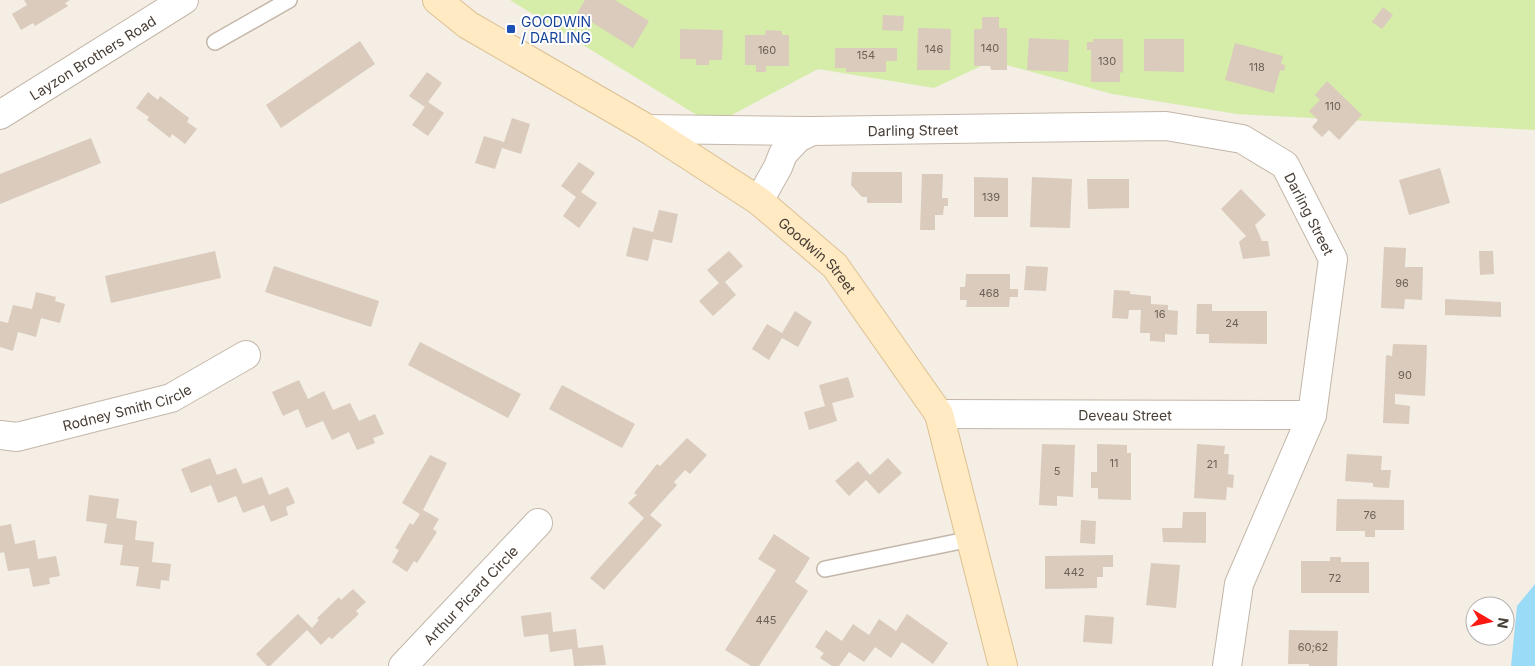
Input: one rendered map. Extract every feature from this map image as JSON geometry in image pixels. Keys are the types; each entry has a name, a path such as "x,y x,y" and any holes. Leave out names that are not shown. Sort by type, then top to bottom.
{"main road":[{"name":"Goodwin Street","path":"437,0 468,25 648,129 759,201 834,266 938,414 1003,666"}],"street":[{"name":"Layzon Brothers Road","path":"0,115 184,0"},
{"name":"Darling Street","path":"648,129 812,131 1166,126 1242,139 1285,165 1333,259 1312,415 1239,584 1227,666"},
{"path":"759,201 783,154 798,138 812,131"},
{"name":"Rodney Smith Circle","path":"0,435 17,437 171,398 246,355"},
{"name":"Deveau Street","path":"938,414 1312,415"},
{"name":"Arthur Picard Circle","path":"402,666 538,523"}],"lane":[{"path":"216,42 283,1"},
{"path":"825,569 971,539"}],"green space":[{"path":"510,0 1535,0 1535,130 1237,114 1112,94 992,61 934,88 818,69 713,125"}],"water":[{"path":"1535,584 1535,666 1511,666 1513,646 1515,646 1517,606"}],"building":[{"path":"24,0 70,0 65,3 68,6 35,26 33,23 21,30 12,14 27,5"},
{"path":"585,0 615,0 649,21 633,48 577,13"},
{"path":"1383,7 1393,15 1382,29 1372,22"},
{"path":"883,15 904,16 903,31 882,30"},
{"path":"982,17 999,17 999,28 1007,28 1007,70 991,70 990,66 974,66 974,29 982,29"},
{"path":"918,28 951,29 950,70 917,70"},
{"path":"680,29 723,30 722,60 709,60 709,65 696,65 696,59 680,59"},
{"path":"766,30 782,31 782,35 789,35 789,66 766,66 766,72 756,72 756,65 745,65 745,35 765,35"},
{"path":"1029,38 1069,40 1068,72 1027,70"},
{"path":"1093,39 1123,39 1123,73 1120,72 1120,82 1091,82 1091,50 1087,50 1087,42 1093,42"},
{"path":"1144,39 1184,39 1184,72 1144,71"},
{"path":"360,41 375,64 281,128 266,105"},
{"path":"1235,43 1283,56 1281,64 1285,65 1284,71 1280,70 1274,93 1225,80"},
{"path":"835,48 897,48 897,61 886,61 886,72 846,72 846,68 835,68"},
{"path":"427,72 442,83 428,102 444,113 428,136 412,125 425,107 409,96"},
{"path":"1327,81 1362,115 1339,140 1329,130 1322,137 1312,127 1318,120 1309,111 1320,100 1315,95"},
{"path":"148,92 158,100 160,96 189,118 187,122 197,129 185,144 172,134 170,138 147,120 149,117 136,108"},
{"path":"512,118 530,124 521,154 502,148 495,169 475,163 484,136 504,142"},
{"path":"91,138 101,163 0,204 0,174"},
{"path":"579,162 595,173 581,192 597,203 579,228 563,216 576,197 561,186"},
{"path":"1440,168 1450,203 1409,215 1399,180"},
{"path":"852,172 902,172 902,203 867,203 867,197 862,197 851,185"},
{"path":"922,174 943,174 942,198 948,198 948,206 944,206 943,215 935,215 935,230 920,230"},
{"path":"974,177 1008,178 1008,217 974,217"},
{"path":"1032,177 1072,179 1070,228 1030,227"},
{"path":"1087,179 1129,179 1129,208 1088,209"},
{"path":"1241,189 1266,215 1255,225 1262,241 1268,241 1270,256 1243,259 1239,242 1246,236 1221,209"},
{"path":"659,210 678,214 672,243 653,239 648,261 626,256 633,227 653,232"},
{"path":"1384,247 1406,248 1405,267 1423,267 1422,300 1405,299 1404,309 1381,308"},
{"path":"215,251 221,278 111,303 105,276"},
{"path":"729,251 743,266 725,282 736,295 713,316 699,301 719,283 707,270"},
{"path":"1479,251 1493,251 1494,274 1480,275"},
{"path":"274,266 379,301 371,327 265,292"},
{"path":"1026,266 1048,267 1046,291 1024,290"},
{"path":"966,274 1010,274 1010,289 1018,289 1018,297 1010,297 1009,307 966,307 967,300 960,300 960,287 965,287"},
{"path":"1114,290 1130,291 1130,294 1151,296 1151,304 1168,305 1168,310 1178,311 1177,335 1165,334 1165,342 1150,341 1150,333 1140,333 1141,310 1129,310 1128,319 1112,318"},
{"path":"36,292 56,297 55,301 65,304 60,323 41,318 36,337 18,332 13,351 0,347 0,321 8,323 13,305 32,309"},
{"path":"1445,299 1501,302 1501,317 1445,315"},
{"path":"1197,304 1212,304 1212,311 1267,311 1267,344 1209,343 1209,334 1196,334"},
{"path":"795,311 812,322 798,347 782,338 769,360 752,349 767,324 782,333"},
{"path":"420,342 521,394 508,418 408,365"},
{"path":"1393,344 1427,345 1425,396 1395,394 1395,404 1410,406 1409,424 1383,423 1386,355 1392,356"},
{"path":"848,377 854,397 832,403 837,421 809,430 804,412 825,406 819,385"},
{"path":"299,380 308,399 324,391 333,410 350,403 359,421 375,414 384,434 373,438 375,443 357,450 349,432 332,440 323,421 306,428 298,409 283,416 272,392"},
{"path":"562,385 635,424 622,448 549,409"},
{"path":"687,438 707,455 690,474 685,470 674,482 677,485 650,515 662,525 604,590 590,578 644,518 628,503 637,495 634,493 657,464 660,466"},
{"path":"1042,444 1075,445 1073,497 1057,496 1057,506 1039,505"},
{"path":"1097,444 1127,445 1127,453 1131,453 1131,500 1098,499 1098,488 1091,488 1091,472 1097,472"},
{"path":"1197,444 1225,446 1224,454 1229,454 1228,474 1234,475 1233,488 1227,487 1226,500 1194,498"},
{"path":"1347,454 1382,456 1381,470 1391,470 1389,488 1373,487 1373,483 1345,481"},
{"path":"430,455 447,463 423,510 439,519 433,529 437,532 417,563 414,561 407,572 392,562 399,550 395,548 410,523 413,525 420,514 402,503"},
{"path":"210,458 217,475 236,468 243,484 262,477 269,495 288,487 295,503 286,507 288,515 271,522 264,505 243,513 236,496 218,503 211,485 191,493 181,469"},
{"path":"888,458 902,473 879,494 866,480 849,496 835,481 858,461 870,475"},
{"path":"89,495 119,499 116,518 137,521 135,540 154,542 152,562 171,564 169,581 161,580 160,589 136,586 139,567 120,565 123,545 104,543 107,524 86,521"},
{"path":"1337,499 1404,500 1404,530 1375,530 1375,537 1365,537 1365,531 1336,531"},
{"path":"1183,512 1206,512 1206,543 1163,542 1162,528 1182,528"},
{"path":"1081,520 1096,521 1095,544 1080,543"},
{"path":"11,524 15,544 35,540 38,559 56,556 60,576 49,578 50,584 33,587 29,568 8,571 4,552 0,553 0,526"},
{"path":"774,534 810,558 795,582 808,591 759,666 751,666 725,650 776,570 758,559"},
{"path":"1113,555 1113,567 1103,567 1103,577 1097,577 1097,588 1045,589 1045,556"},
{"path":"1330,557 1341,557 1341,562 1369,562 1369,593 1301,593 1301,561 1330,561"},
{"path":"1151,563 1180,565 1176,608 1146,605"},
{"path":"353,589 366,602 356,611 359,614 332,639 329,637 321,645 307,630 270,666 267,666 256,654 298,614 312,628 319,620 317,618 339,597 341,600"},
{"path":"551,612 553,632 576,629 578,648 603,645 606,665 574,666 572,649 550,652 548,634 524,637 521,616"},
{"path":"907,614 948,643 933,664 902,642 891,658 875,647 864,662 849,652 839,666 832,666 820,658 824,653 815,647 826,630 842,641 853,624 869,635 879,619 896,631"},
{"path":"1085,615 1114,617 1112,644 1083,642"},
{"path":"1289,630 1338,631 1337,666 1288,664"}],"place":[{"name":"GOODWIN / DARLING","path":"511,29"}]}
